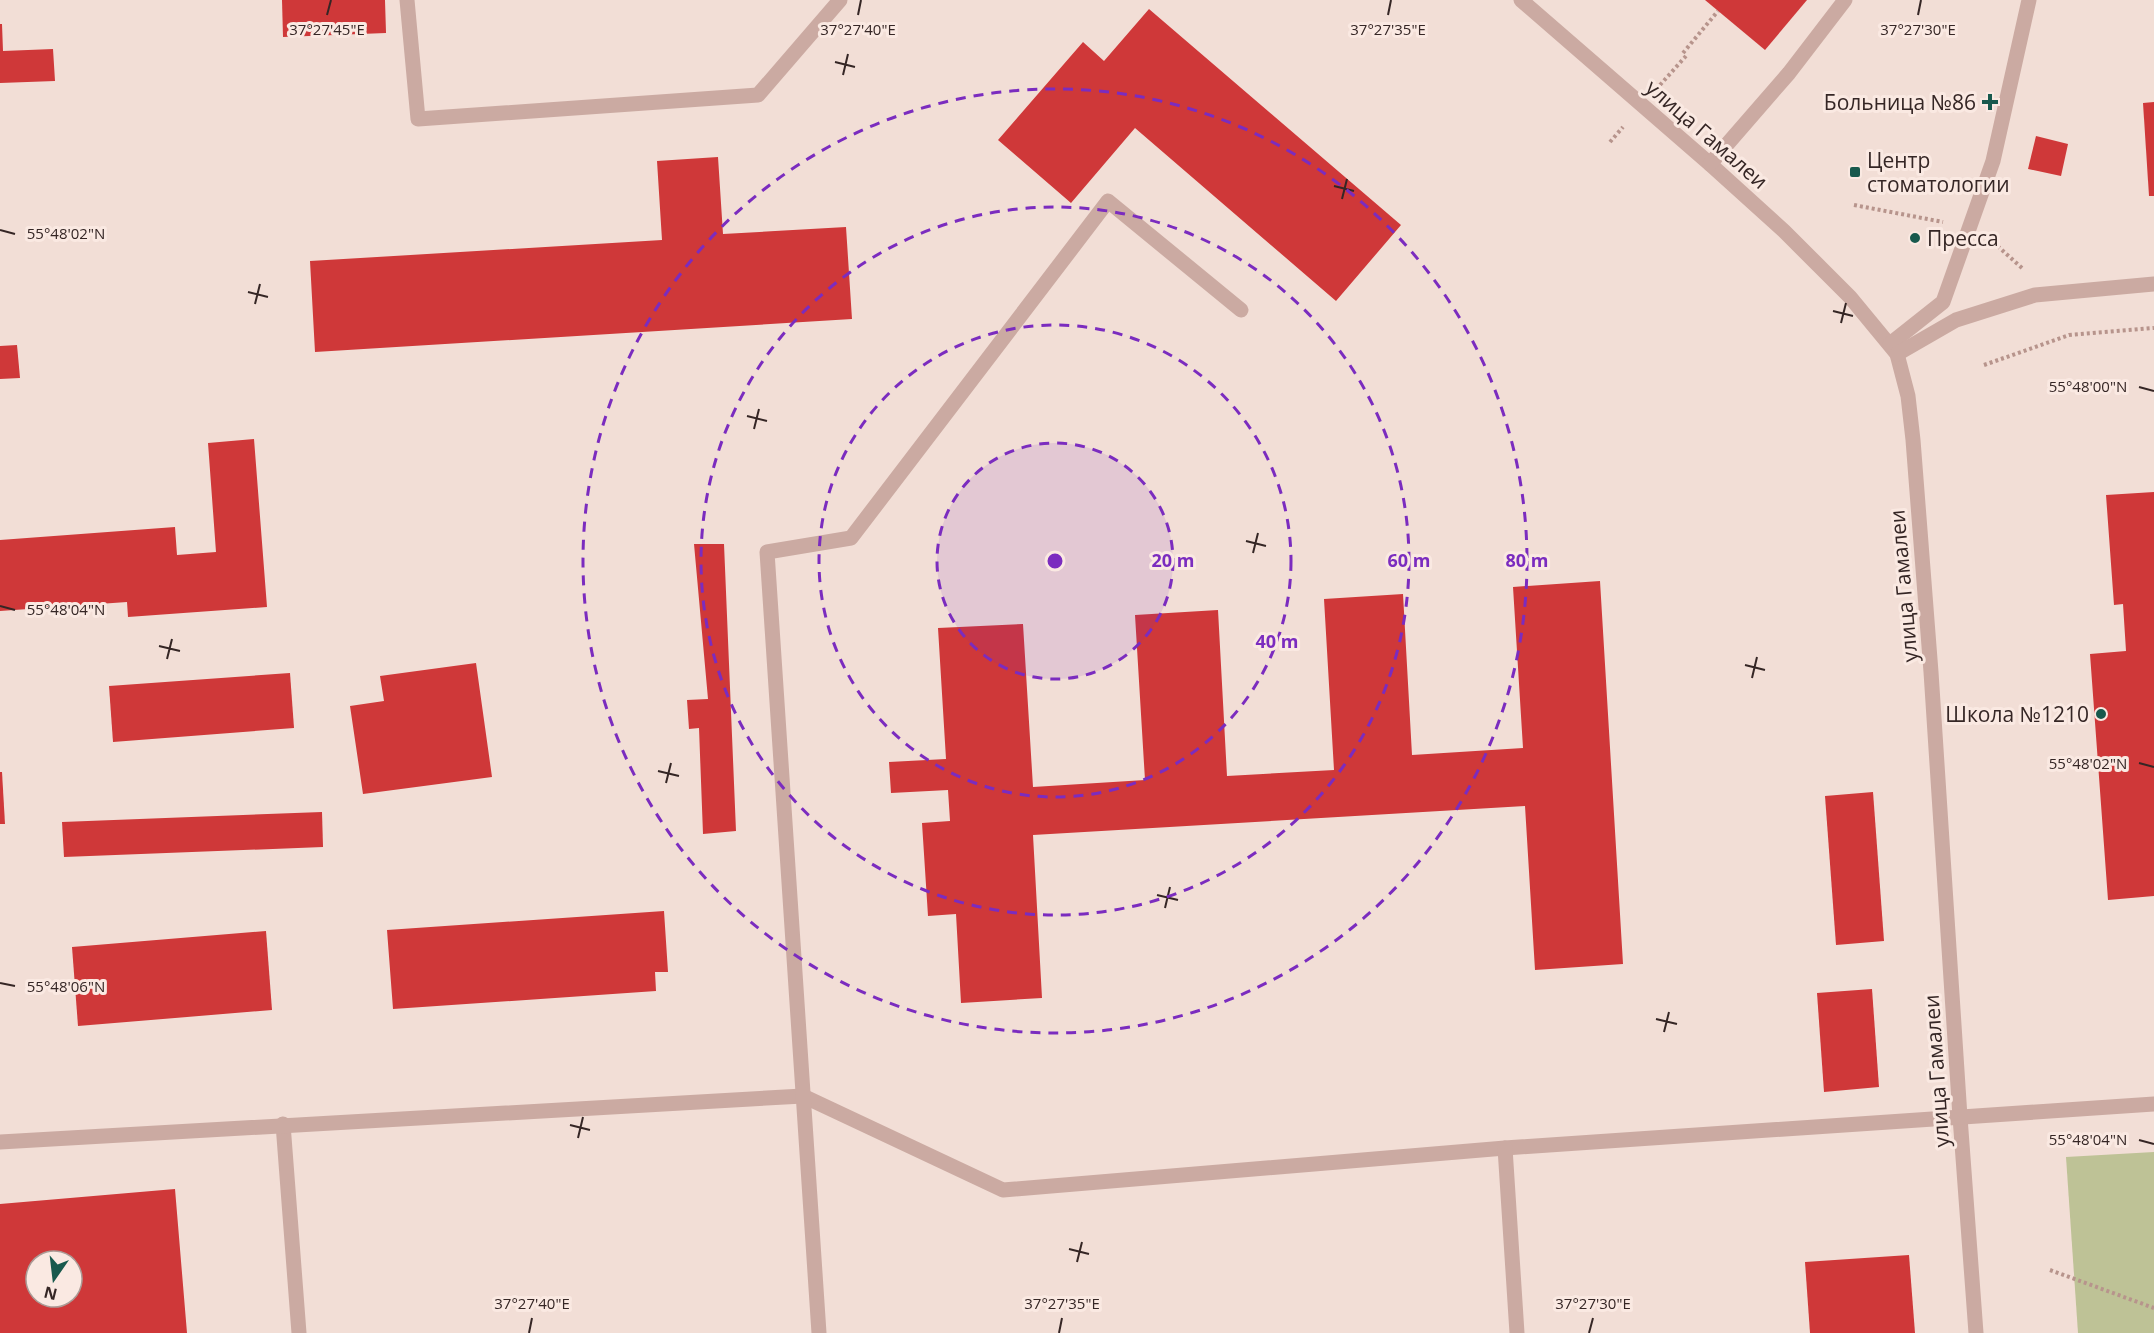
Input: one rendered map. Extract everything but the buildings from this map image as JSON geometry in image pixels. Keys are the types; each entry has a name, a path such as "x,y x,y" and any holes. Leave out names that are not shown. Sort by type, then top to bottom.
{"street":[{"path":"407,0 418,119 758,95 840,0"},
{"name":"улица Гамалеи","path":"1521,0 1784,231 1850,297 1893,349 1908,396 1913,440 1976,1333"},
{"path":"1710,164 1768,98 1845,0"},
{"path":"1893,349 1943,302 1994,161 2030,0"},
{"path":"819,1333 767,552 851,538 1108,201 1241,310"},
{"path":"1893,349 1956,320 2035,295 2154,284"},
{"path":"0,1142 803,1096 1003,1190 1505,1148 2154,1104"},
{"path":"283,1124 299,1333"},
{"path":"1505,1148 1517,1333"}],"path":[{"path":"1683,53 1718,11"},
{"path":"1984,365 2069,335 2154,328"},
{"path":"2050,1270 2154,1308"}],"green space":[{"path":"2154,1152 2154,1333 2078,1333 2066,1157"}],"place":[{"name":"Больница №86","path":"1990,102"},
{"name":"Центр стоматологии","path":"1855,172"},
{"name":"Пресса","path":"1915,238"},
{"name":"Школа №1210","path":"2101,714"}]}
